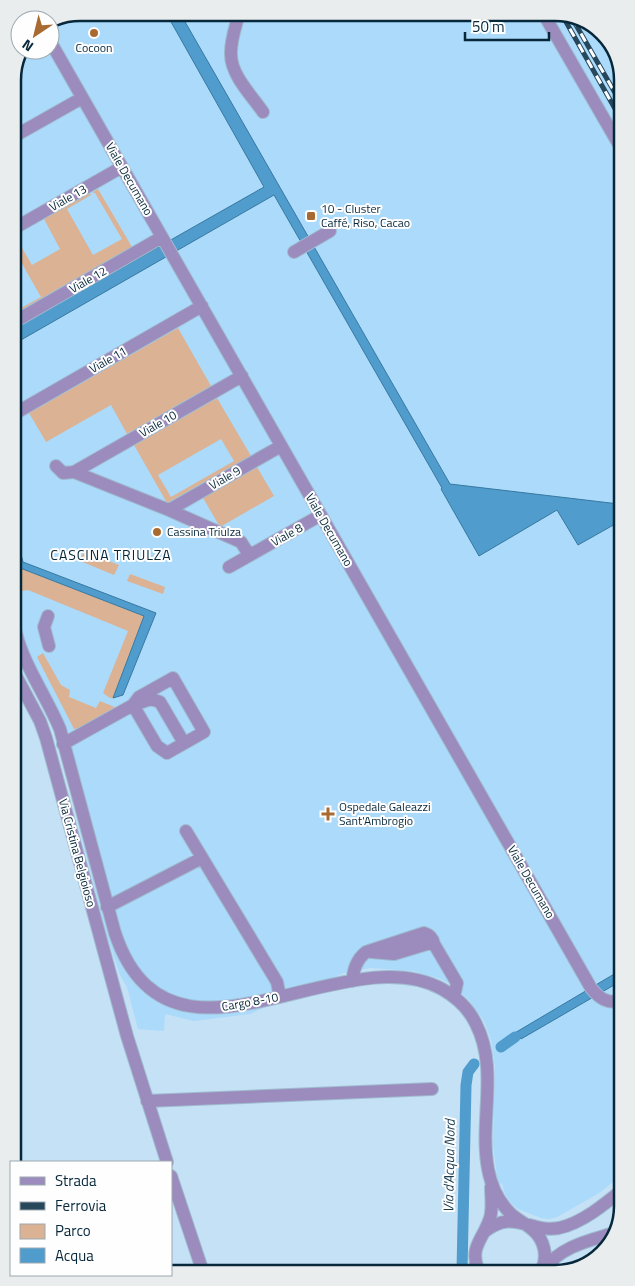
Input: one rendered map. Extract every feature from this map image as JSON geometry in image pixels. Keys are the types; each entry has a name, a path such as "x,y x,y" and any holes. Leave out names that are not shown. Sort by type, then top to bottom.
{"street":[{"path":"237,21 231,46 231,62 263,112"},
{"path":"548,21 614,135"},
{"name":"Viale Decumano","path":"60,59 594,991 608,1002 614,1002"},
{"path":"21,132 82,98"},
{"name":"Viale 13","path":"21,224 122,167"},
{"path":"294,252 330,231"},
{"name":"Viale 12","path":"21,318 162,237"},
{"name":"Viale 11","path":"21,410 202,306"},
{"name":"Viale 10","path":"74,472 242,376"},
{"name":"Viale 9","path":"169,510 281,446"},
{"path":"56,466 63,473 74,472 169,510 241,542 246,550 252,554"},
{"name":"Viale 8","path":"229,567 321,515"},
{"path":"48,616 44,627 49,646"},
{"name":"Cargo 8-10","path":"21,647 24,657 55,717 84,799 99,856 107,907 120,946 138,977 161,995 183,1004 207,1008 259,1002 352,981 390,977 418,980 434,985 454,997 469,1012 476,1024 486,1051 488,1084 485,1148 490,1179"},
{"path":"173,678 204,732 171,752 162,751 157,746 133,705 139,697 173,678"},
{"name":"Via Cristina Belgioioso","path":"21,685 40,721 46,738 127,1036 167,1161"},
{"path":"64,744 133,705 151,699 160,702 184,744"},
{"path":"186,831 277,982 280,997"},
{"path":"107,907 202,858"},
{"path":"352,981 356,964 366,952 389,955 427,944 434,944 456,983 454,997"},
{"path":"147,1101 432,1089"},
{"path":"172,1179 201,1265"},
{"path":"490,1179 503,1205 510,1213 535,1231 542,1241 545,1252 544,1265"},
{"path":"477,1265 475,1252 478,1241 490,1219 492,1208 490,1179"},
{"path":"484,1232 493,1225 504,1221 515,1221 539,1228 560,1228 591,1213 614,1196"},
{"path":"547,1265 568,1248 605,1236"}],"shaded area":[{"path":"80,21 558,21 581,27 594,36 606,51 613,69 614,80 614,1181 599,1193 557,1217 541,1218 518,1209 505,1194 502,1183 498,1184 493,1145 495,1067 491,1040 484,1021 469,1000 441,979 413,971 370,968 344,973 250,1014 194,1021 165,1014 164,1031 138,1029 127,987 120,975 106,933 54,729 21,660 21,77 25,60 60,60 60,25"}],"green space":[{"path":"98,189 132,247 21,310 21,308 41,297 21,262 21,246 32,265 60,249 44,219 90,193 91,195 67,209 93,255 122,239 93,192"},
{"path":"178,328 211,386 127,434 111,405 46,442 29,413"},
{"path":"217,398 251,456 167,503 134,445","holes":["221,439 234,461 171,497 158,475"]},
{"path":"257,467 274,496 220,527 203,498"},
{"path":"84,551 119,565 114,575 80,561"},
{"path":"21,568 144,616 113,698 103,693 128,631 28,590 21,591"},
{"path":"130,574 165,587 163,594 127,581"},
{"path":"43,653 61,685 70,690 69,697 96,708 100,701 117,708 80,728 74,729 37,657"}],"water":[{"path":"171,21 185,21 450,484 614,503 614,525 578,545 557,510 479,556 274,195 21,340 21,325 264,187"},
{"path":"21,554 23,562 156,613 123,695 113,698 144,616 21,568"},
{"path":"614,974 614,985 521,1039 513,1034"}],"waterway":[{"name":"Via d'Acqua Nord","path":"501,1047 515,1037"},
{"name":"Via d'Acqua Nord","path":"462,1265 466,1085 468,1072 474,1064"}],"railway":[{"path":"566,22 614,107"},
{"path":"576,25 614,91"}],"place":[{"name":"Cocoon","path":"94,33"},
{"name":"10 - Cluster Caffé, Riso, Cacao","path":"311,216"},
{"name":"Cassina Triulza","path":"157,532"},
{"name":"Ospedale Galeazzi Sant'Ambrogio","path":"328,814"}],"district":[{"name":"CASCINA TRIULZA","path":"111,555"}]}
